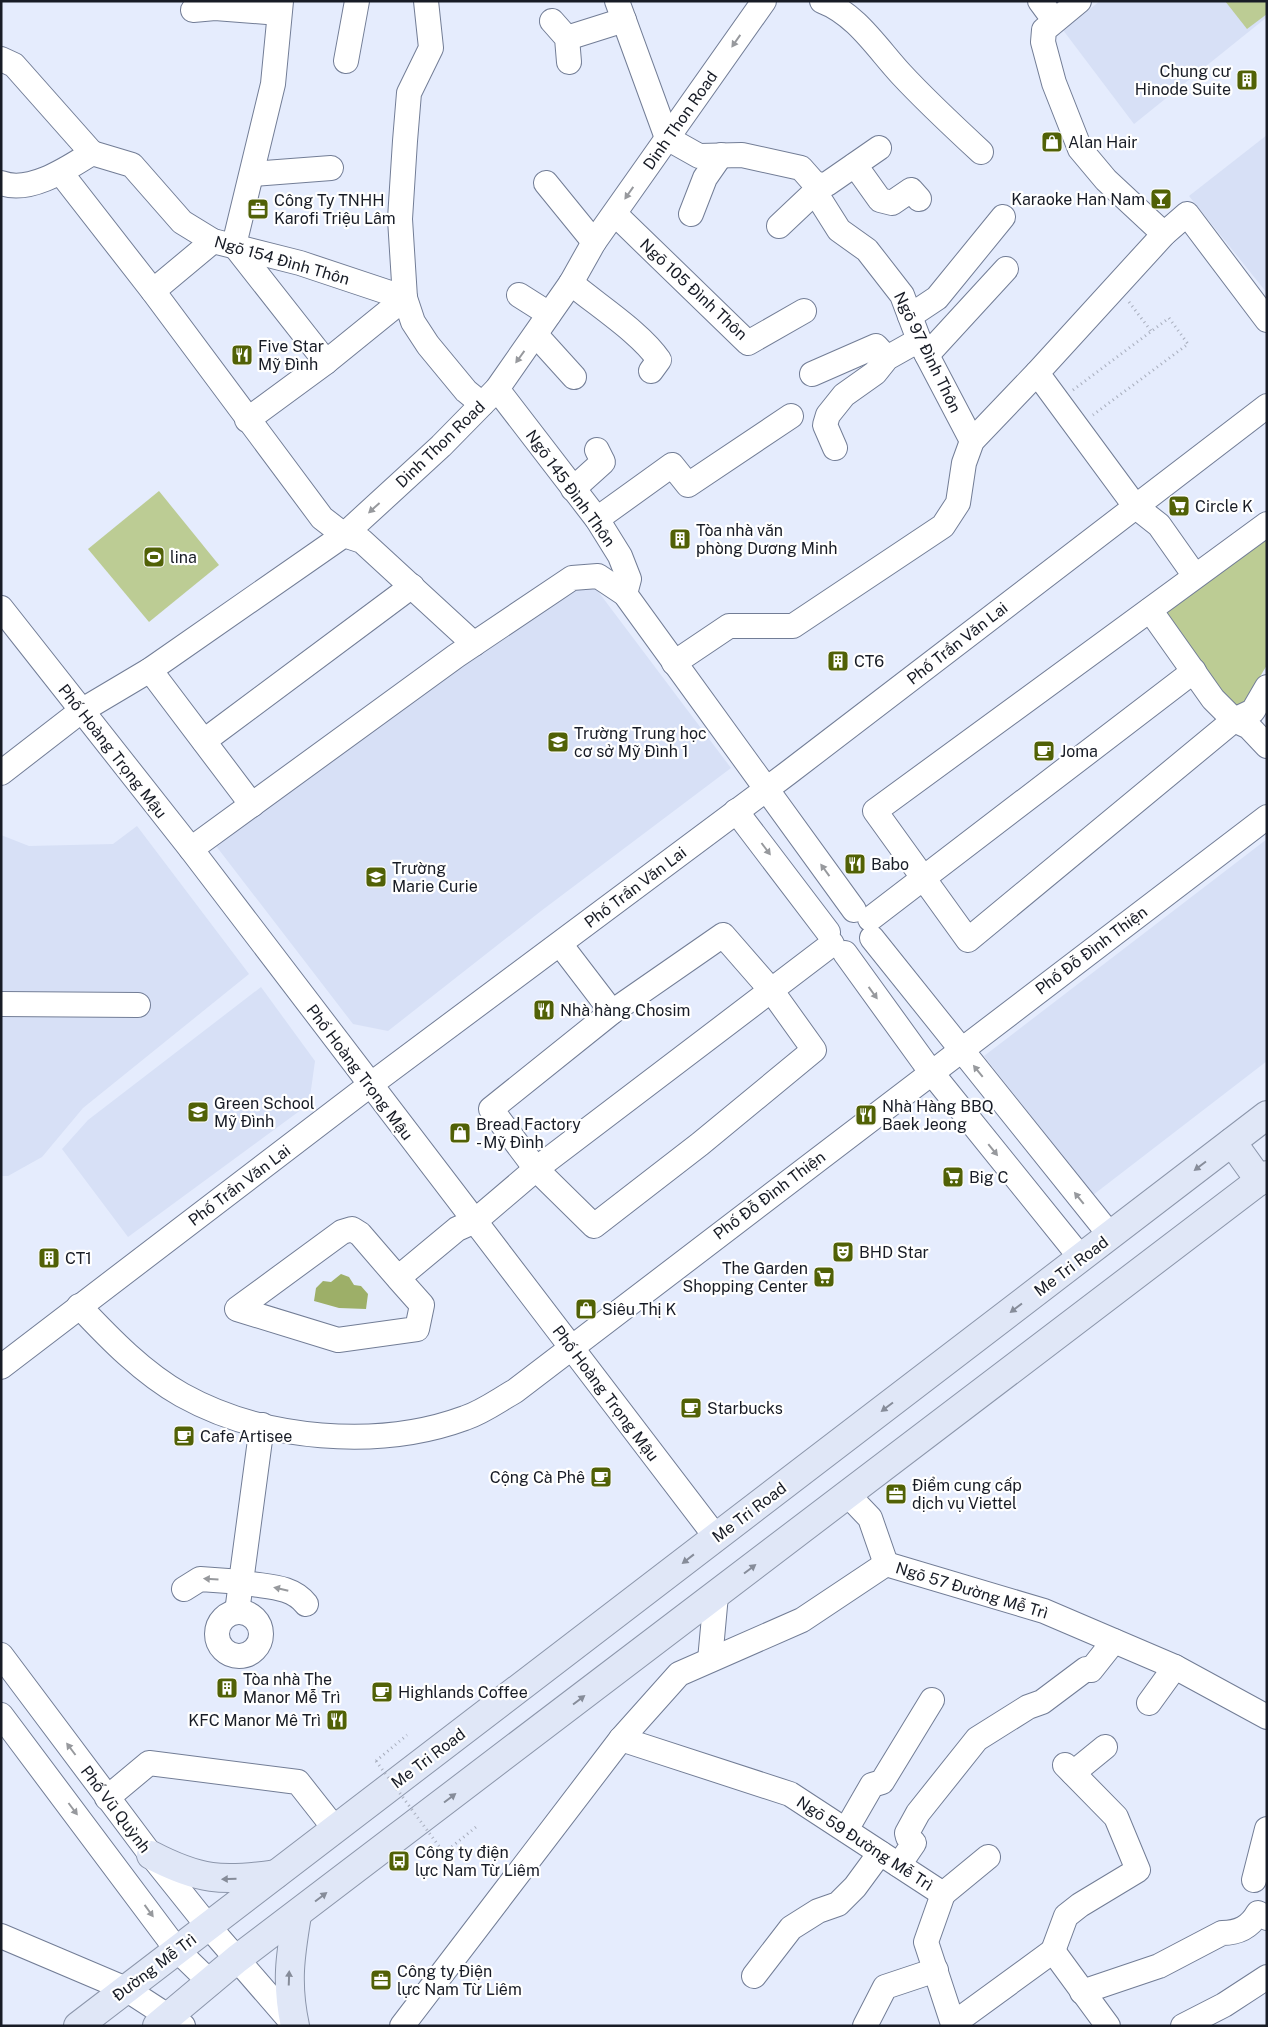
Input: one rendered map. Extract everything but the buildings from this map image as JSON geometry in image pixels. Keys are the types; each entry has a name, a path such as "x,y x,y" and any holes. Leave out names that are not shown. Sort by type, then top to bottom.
{"main road":[{"name":"Me Tri Road","path":"208,1926 1267,1115"},
{"path":"170,2022 237,1959 1263,1178 1232,1142"},
{"path":"151,1855 192,1874 207,1878 225,1880 278,1874"},
{"path":"295,2026 289,1996 291,1955 297,1915"},
{"name":"Đường Mễ Trì","path":"78,2026 208,1926"}],"street":[{"path":"346,62 358,1"},
{"path":"426,1 431,48 409,93 405,141 400,219 405,298 413,322 428,345 466,391 489,397"},
{"name":"Dinh Thon Road","path":"1,773 81,711 150,670 344,535 441,446 489,397 536,335 571,284 594,242 764,1"},
{"path":"822,1 834,6 866,33 901,74 981,152"},
{"path":"1040,1 1054,20"},
{"path":"1080,1 1054,20 1044,30 1042,42 1054,83 1080,149 1106,180 1164,234"},
{"path":"153,291 224,243 252,174 273,84 280,7 193,10"},
{"path":"568,62 560,30 621,10 667,138"},
{"path":"1,59 14,65 92,153 61,173 22,187 1,184"},
{"name":"Ngõ 97 Đình Thôn","path":"667,138 699,156 742,155 801,168 839,230 867,250 902,295 923,348 972,441"},
{"path":"778,226 815,189 827,184 879,148"},
{"name":"Ngõ 154 Đình Thôn","path":"92,153 132,165 182,222 224,243 300,263 405,298"},
{"path":"691,214 705,178 721,155"},
{"path":"855,165 880,200 892,203 911,190 919,198"},
{"path":"252,174 331,168"},
{"path":"61,173 153,291 247,420 322,518 344,535 362,541 474,644"},
{"path":"546,183 594,242"},
{"name":"Ngõ 105 Đình Thôn","path":"615,214 748,343 804,311"},
{"path":"674,663 729,626 792,626 943,526 958,502 964,463 972,441 1038,373 1164,234 1187,214 1267,320"},
{"path":"910,316 937,298 1003,217"},
{"path":"224,243 326,362"},
{"path":"835,448 825,425 828,415 844,394 875,372 887,358 923,348 1006,269"},
{"path":"571,284 640,339 655,354 659,360 651,371"},
{"path":"519,295 550,314"},
{"path":"247,420 326,362 405,298"},
{"path":"536,335 574,377"},
{"path":"812,374 876,346 887,358"},
{"path":"1038,373 1136,506 1159,525 1195,576"},
{"name":"Ngõ 145 Đình Thôn","path":"489,397 573,489 597,519 620,556 629,579 625,594"},
{"name":"Phố Trần Văn Lai","path":"1,1367 370,1086 766,789 1267,406"},
{"path":"597,519 672,465 688,485 791,416"},
{"path":"573,489 603,462 597,450"},
{"path":"1267,524 875,811 968,940 1234,720 1253,711 1267,688"},
{"path":"191,849 474,644 572,578 598,576 625,594 766,789 960,1049 1110,1235"},
{"path":"204,741 412,586"},
{"name":"Phố Hoàng Trọng Mậu","path":"1,608 191,849 716,1537"},
{"path":"1150,610 1213,699 1234,720 1249,727 1267,746"},
{"path":"150,670 252,805"},
{"path":"865,922 1194,671"},
{"path":"736,811 931,1072 1081,1258"},
{"name":"Phố Đỗ Đình Thiện","path":"80,1306 133,1360 181,1394 234,1418 268,1426 337,1436 366,1437 396,1435 444,1425 467,1417 499,1401 571,1347 1267,817"},
{"path":"835,943 829,925 837,914 844,910 865,922"},
{"path":"835,943 860,952 866,948 865,922"},
{"path":"723,935 771,990 814,1050 700,1144 594,1226 536,1169 492,1109 612,1012 723,935"},
{"path":"398,1278 456,1229 474,1221 536,1169 835,943"},
{"path":"560,944 612,1012"},
{"path":"1,1004 138,1005"},
{"path":"352,1229 360,1234 398,1278 422,1305 416,1328 338,1340 237,1309 342,1232 352,1229"},
{"path":"242,1613 268,1426"},
{"path":"848,1495 870,1518 886,1564"},
{"name":"Ngõ 57 Đường Mễ Trì","path":"402,2026 622,1739 679,1674 802,1620 886,1564 1044,1611 1175,1667 1267,1717"},
{"path":"184,1589 200,1579 247,1583 292,1592 306,1604"},
{"path":"710,1660 716,1595"},
{"path":"754,1976 792,1928 818,1911 838,1904 855,1887 890,1859 914,1843 908,1837 908,1832 918,1813 972,1745 1028,1707 1042,1702 1086,1669 1092,1670 1114,1641"},
{"name":"Phố Vũ Quỳnh","path":"1,1655 151,1855 208,1926 295,2026"},
{"path":"1149,1703 1175,1667"},
{"path":"846,1830 872,1785 882,1782 932,1700"},
{"path":"1,1715 177,1950 211,1982"},
{"name":"Ngõ 59 Đường Mễ Trì","path":"622,1739 790,1794 943,1894 926,1942 953,2024 1053,1951"},
{"path":"1105,1747 1069,1769 1116,1817 1138,1870 1080,1905 1066,1916 1053,1951 1108,2026"},
{"path":"107,1798 149,1763 298,1782 335,1829"},
{"path":"1254,1880 1265,1844"},
{"path":"943,1894 988,1857"},
{"path":"1082,1992 1159,1966 1222,1933 1230,1933 1251,1924 1258,1914 1267,1918"},
{"path":"1,1936 126,1989 170,2022"},
{"path":"865,2026 886,1987 936,1970"},
{"path":"1182,2026 1224,2005 1267,1977"}],"path":[{"path":"1128,301 1151,331"},
{"path":"1067,395 1168,318 1188,344 1085,421"},
{"path":"407,1736 376,1761 444,1852 476,1827"}],"shaded area":[{"path":"1100,1 1267,1 1267,17 1134,124 1063,30"},
{"path":"1225,1 1267,1 1267,14 1247,29"},
{"path":"1267,135 1267,293 1189,196"},
{"name":"lina","path":"159,491 219,565 149,622 88,549"},
{"path":"1267,524 1267,665 1234,720 1150,610"},
{"path":"588,578 731,768 541,911 388,1031 353,1024 213,842 384,717"},
{"path":"137,826 249,974 83,1108 42,1157 8,1176 1,1176 1,835 29,846 113,844"},
{"path":"1267,839 1267,1061 1093,1195 984,1056"},
{"name":"Green School Mỹ Đình","path":"261,987 315,1061 309,1104 128,1237 62,1149 88,1120"},
{"path":"341,1274 349,1277 354,1285 361,1286 368,1294 366,1309 339,1308 314,1301 316,1288 323,1281 331,1282"}],"place":[{"name":"Chung cư Hinode Suite","path":"1247,80"},
{"name":"Alan Hair","path":"1052,142"},
{"name":"Karaoke Han Nam","path":"1161,199"},
{"name":"Công Ty TNHH Karofi Triệu Lâm","path":"258,209"},
{"name":"Five Star Mỹ Đình","path":"242,355"},
{"name":"Circle K","path":"1179,506"},
{"name":"Tòa nhà văn phòng Dương Minh","path":"680,539"},
{"name":"lina","path":"154,557"},
{"name":"CT6","path":"838,661"},
{"name":"Trường Trung học cơ sở Mỹ Đình 1","path":"558,742"},
{"name":"Joma","path":"1044,751"},
{"name":"Babo","path":"855,864"},
{"name":"Trường Marie Curie","path":"376,877"},
{"name":"Nhà hàng Chosim","path":"544,1010"},
{"name":"Green School Mỹ Đình","path":"198,1112"},
{"name":"Nhà Hàng BBQ Baek Jeong","path":"866,1115"},
{"name":"Bread Factory - Mỹ Đình","path":"460,1133"},
{"name":"Big C","path":"953,1177"},
{"name":"BHD Star","path":"843,1252"},
{"name":"CT1","path":"49,1258"},
{"name":"The Garden Shopping Center","path":"824,1277"},
{"name":"Siêu Thị K","path":"586,1309"},
{"name":"Starbucks","path":"691,1408"},
{"name":"Cafe Artisee","path":"184,1436"},
{"name":"Cộng Cà Phê","path":"601,1477"},
{"name":"Điểm cung cấp dịch vụ Viettel","path":"896,1494"},
{"name":"Tòa nhà The Manor Mễ Trì","path":"227,1688"},
{"name":"Highlands Coffee","path":"382,1692"},
{"name":"KFC Manor Mê Trì","path":"337,1720"},
{"name":"Công ty điện lực Nam Từ Liêm","path":"399,1861"},
{"name":"Công ty Điện lực Nam Từ Liêm","path":"381,1980"}]}
